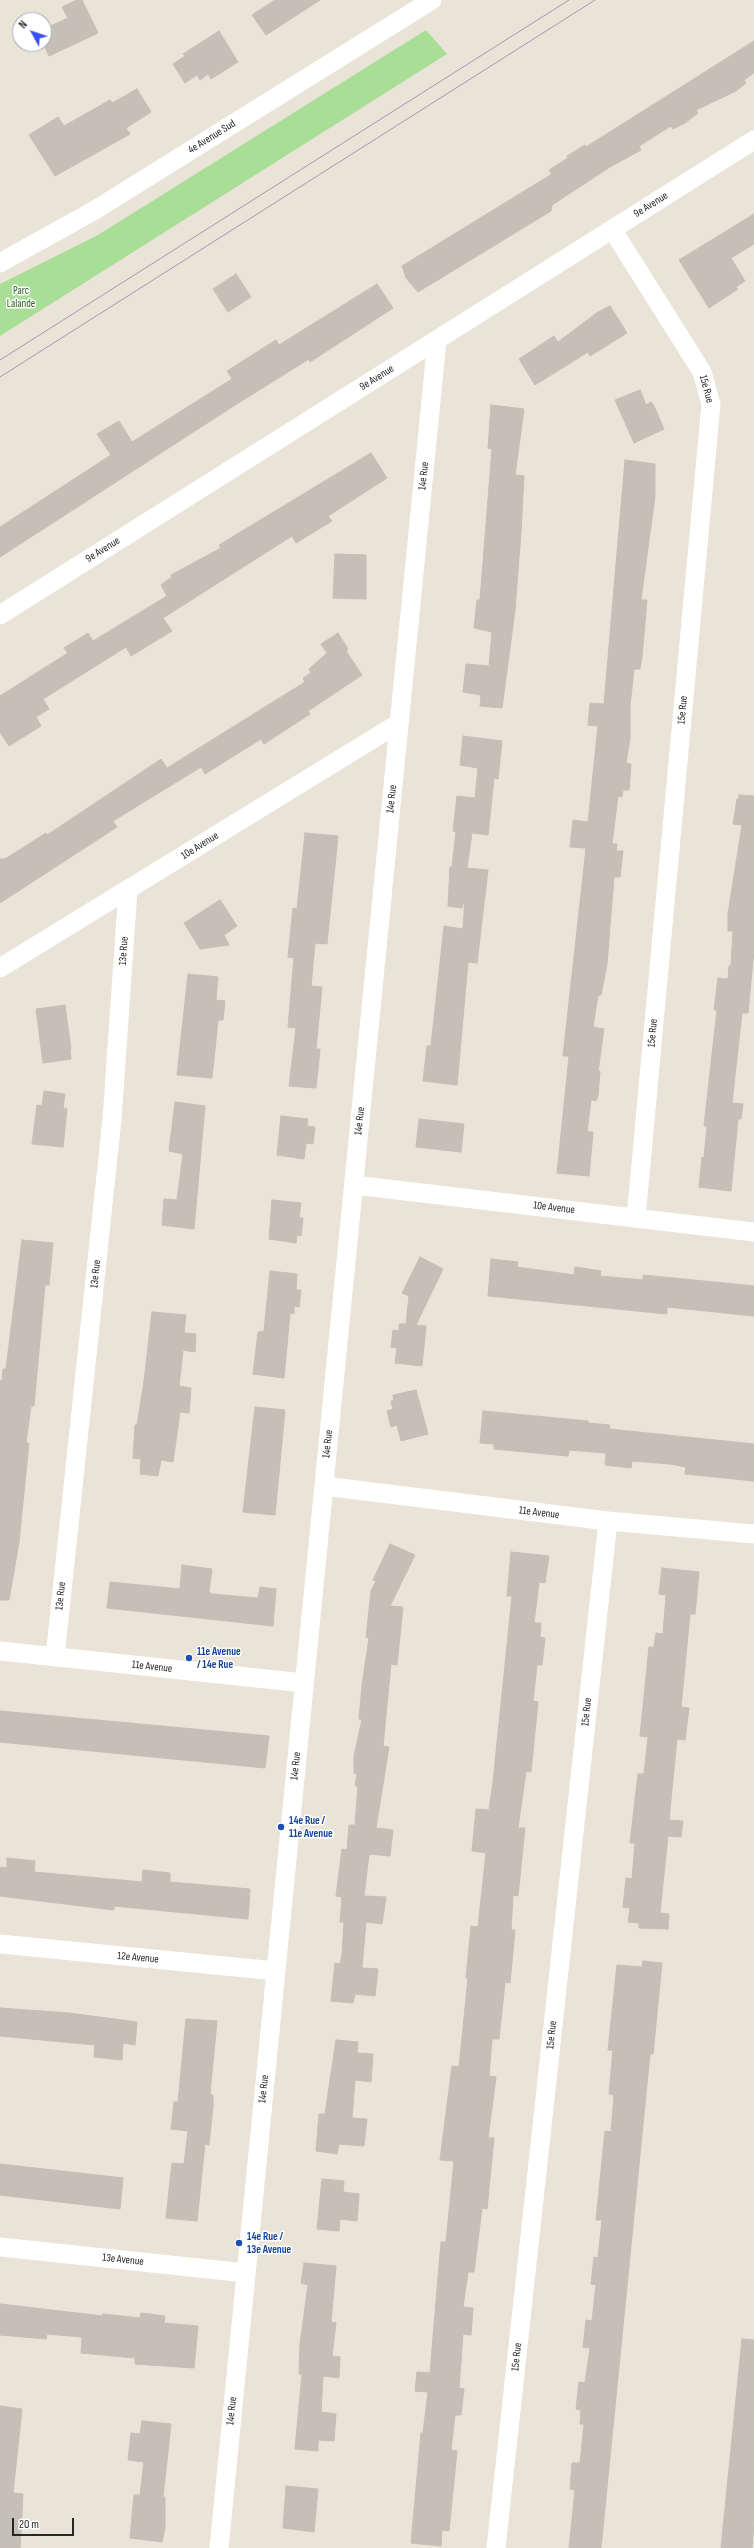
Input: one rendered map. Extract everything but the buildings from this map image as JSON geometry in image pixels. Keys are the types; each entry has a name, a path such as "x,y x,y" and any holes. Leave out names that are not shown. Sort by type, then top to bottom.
{"street":[{"name":"4e Avenue Sud","path":"0,262 95,210 427,4"},
{"name":"9e Avenue","path":"0,615 754,140"},
{"name":"15e Rue","path":"612,229 702,372 711,404 636,1218"},
{"name":"14e Rue","path":"219,2548 437,340"},
{"name":"10e Avenue","path":"0,968 399,723"},
{"name":"13e Rue","path":"55,1656 112,1118 128,890"},
{"name":"10e Avenue","path":"354,1185 754,1232"},
{"name":"11e Avenue","path":"324,1486 608,1521 754,1534"},
{"name":"15e Rue","path":"496,2548 608,1521"},
{"name":"11e Avenue","path":"0,1651 304,1683"},
{"name":"12e Avenue","path":"0,1944 276,1971"},
{"name":"13e Avenue","path":"0,2247 246,2273"}],"green space":[{"name":"Parc Lalande","path":"426,30 447,54 0,336 0,284 98,235"}],"tram line":[{"path":"0,360 569,0"},
{"path":"0,377 595,0"}],"place":[{"name":"11e Avenue / 14e Rue","path":"189,1658"},
{"name":"14e Rue / 11e Avenue","path":"281,1827"},
{"name":"14e Rue / 13e Avenue","path":"239,2243"}]}
